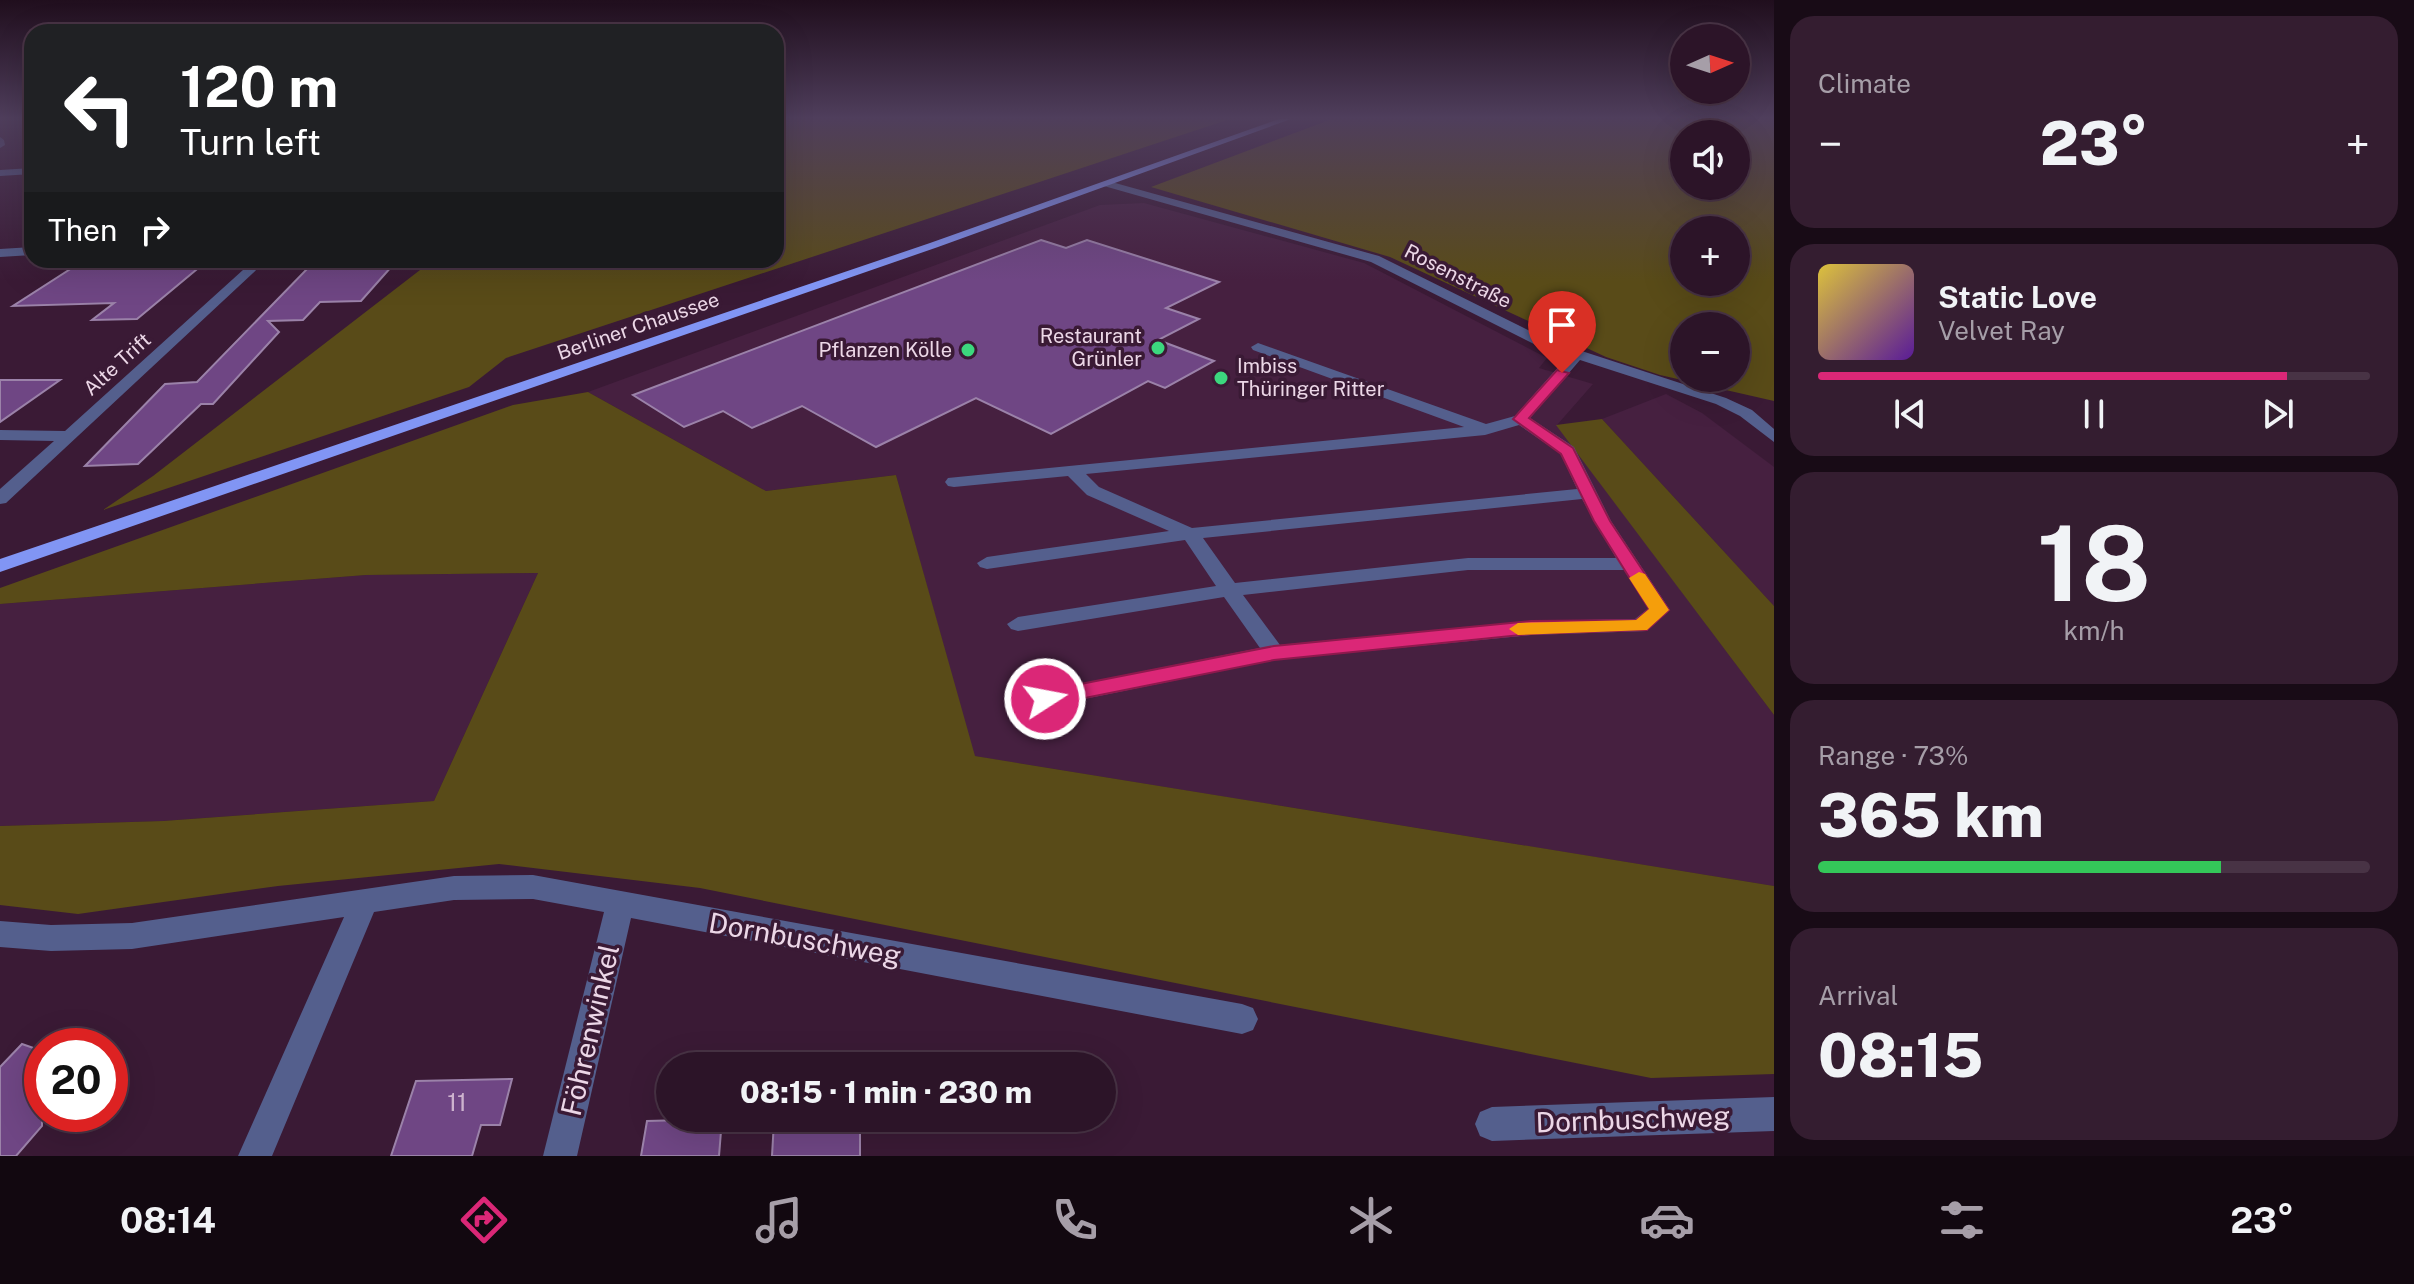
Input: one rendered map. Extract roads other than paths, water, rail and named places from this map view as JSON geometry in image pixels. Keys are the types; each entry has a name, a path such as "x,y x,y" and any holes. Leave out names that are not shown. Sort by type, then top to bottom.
{"main road":[{"name":"Berliner Chaussee","path":"0,566 1138,173"}],"street":[{"name":"Rosenstraße","path":"1108,184 1375,259 1516,331 1577,355 1713,397 1746,413 1774,437"},
{"path":"0,253 24,252"},
{"name":"Alte Trift","path":"0,499 252,268"},
{"path":"1258,347 1485,430"},
{"path":"954,482 1485,430 1521,419 1577,355"},
{"path":"1045,699 1274,653 1531,628 1640,626 1660,610 1629,564 1568,451 1521,419"},
{"path":"0,435 66,436"},
{"path":"1072,470 1093,491 1190,534 1274,653"},
{"path":"987,563 1190,534 1588,493"},
{"path":"1018,624 1229,590 1468,564 1629,564"},
{"name":"Dornbuschweg","path":"0,934 51,938 132,936 454,888 533,887 1242,1019"},
{"path":"255,1156 365,900"},
{"name":"Föhrenwinkel","path":"560,1156 620,905"},
{"name":"Dornbuschweg","path":"1492,1124 1774,1114"}],"place":[{"name":"Restaurant Grünler","path":"1158,348"},
{"name":"Pflanzen Kölle","path":"968,350"},
{"name":"Imbiss Thüringer Ritter","path":"1221,378"}]}
